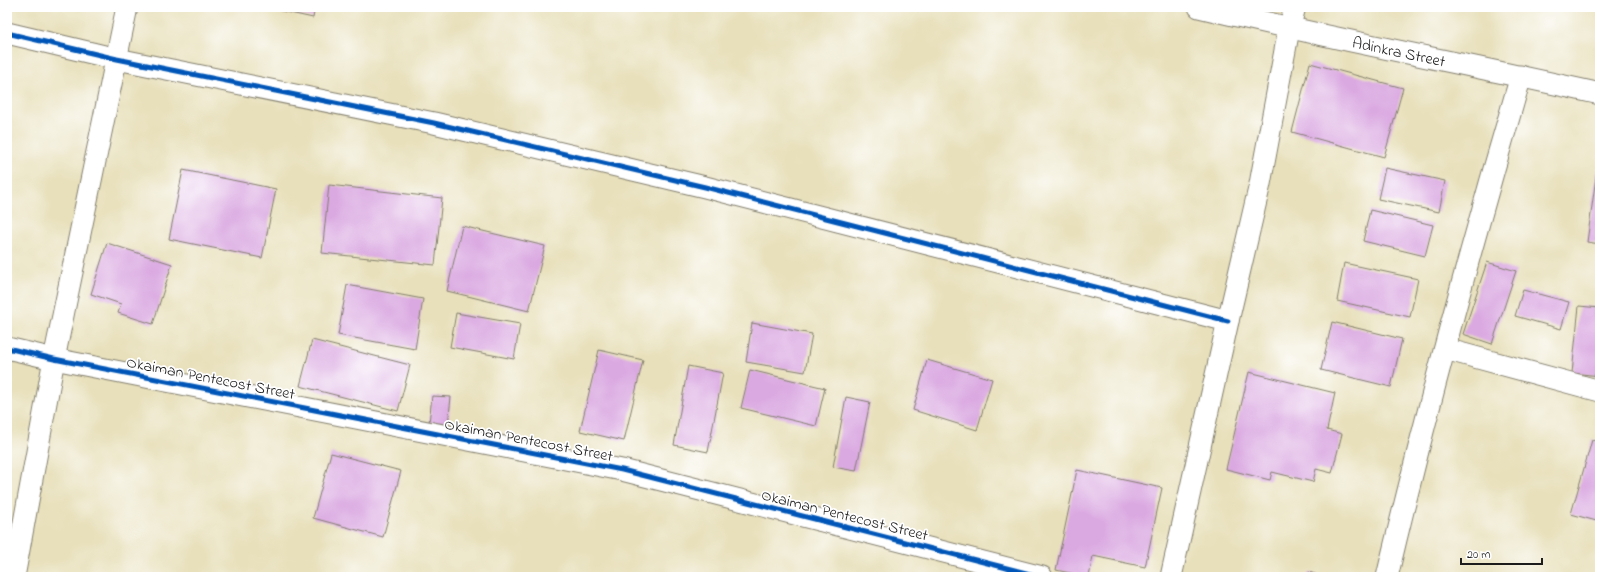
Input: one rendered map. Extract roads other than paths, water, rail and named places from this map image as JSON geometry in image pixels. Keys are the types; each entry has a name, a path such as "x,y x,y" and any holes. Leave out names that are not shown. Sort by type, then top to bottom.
{"street":[{"path":"14,577 54,359 127,7"},
{"name":"Adinkra Street","path":"1199,7 1290,29 1521,76 1600,94"},
{"path":"1171,577 1260,184 1295,7"},
{"path":"7,33 117,59 434,123 713,189 1228,321"},
{"path":"1387,577 1476,227 1521,76"},
{"name":"Okaiman Pentecost Street","path":"7,348 54,359 622,470 1042,577"},
{"path":"1445,349 1600,391"}]}
